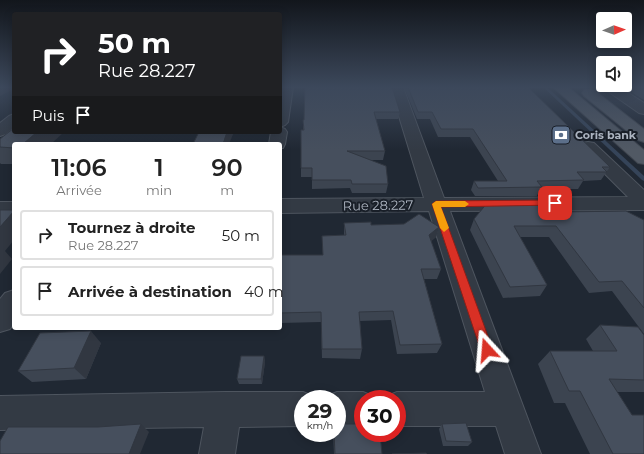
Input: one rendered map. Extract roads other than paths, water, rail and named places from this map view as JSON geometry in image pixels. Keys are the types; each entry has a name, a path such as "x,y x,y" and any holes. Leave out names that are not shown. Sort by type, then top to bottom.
{"main road":[{"path":"585,108 644,159"},
{"path":"608,108 644,137"}],"street":[{"path":"403,108 523,454"},
{"path":"0,114 12,114"},
{"path":"0,131 12,121"},
{"path":"577,137 644,202"},
{"name":"Rue 28.227","path":"282,206 644,202"},
{"path":"0,210 12,209"},
{"path":"0,320 12,303"},
{"path":"217,454 225,409"},
{"path":"0,413 294,409"},
{"path":"406,409 507,409"}],"waterway":[{"path":"568,108 644,179"}],"place":[{"name":"Coris bank","path":"561,135"}]}
